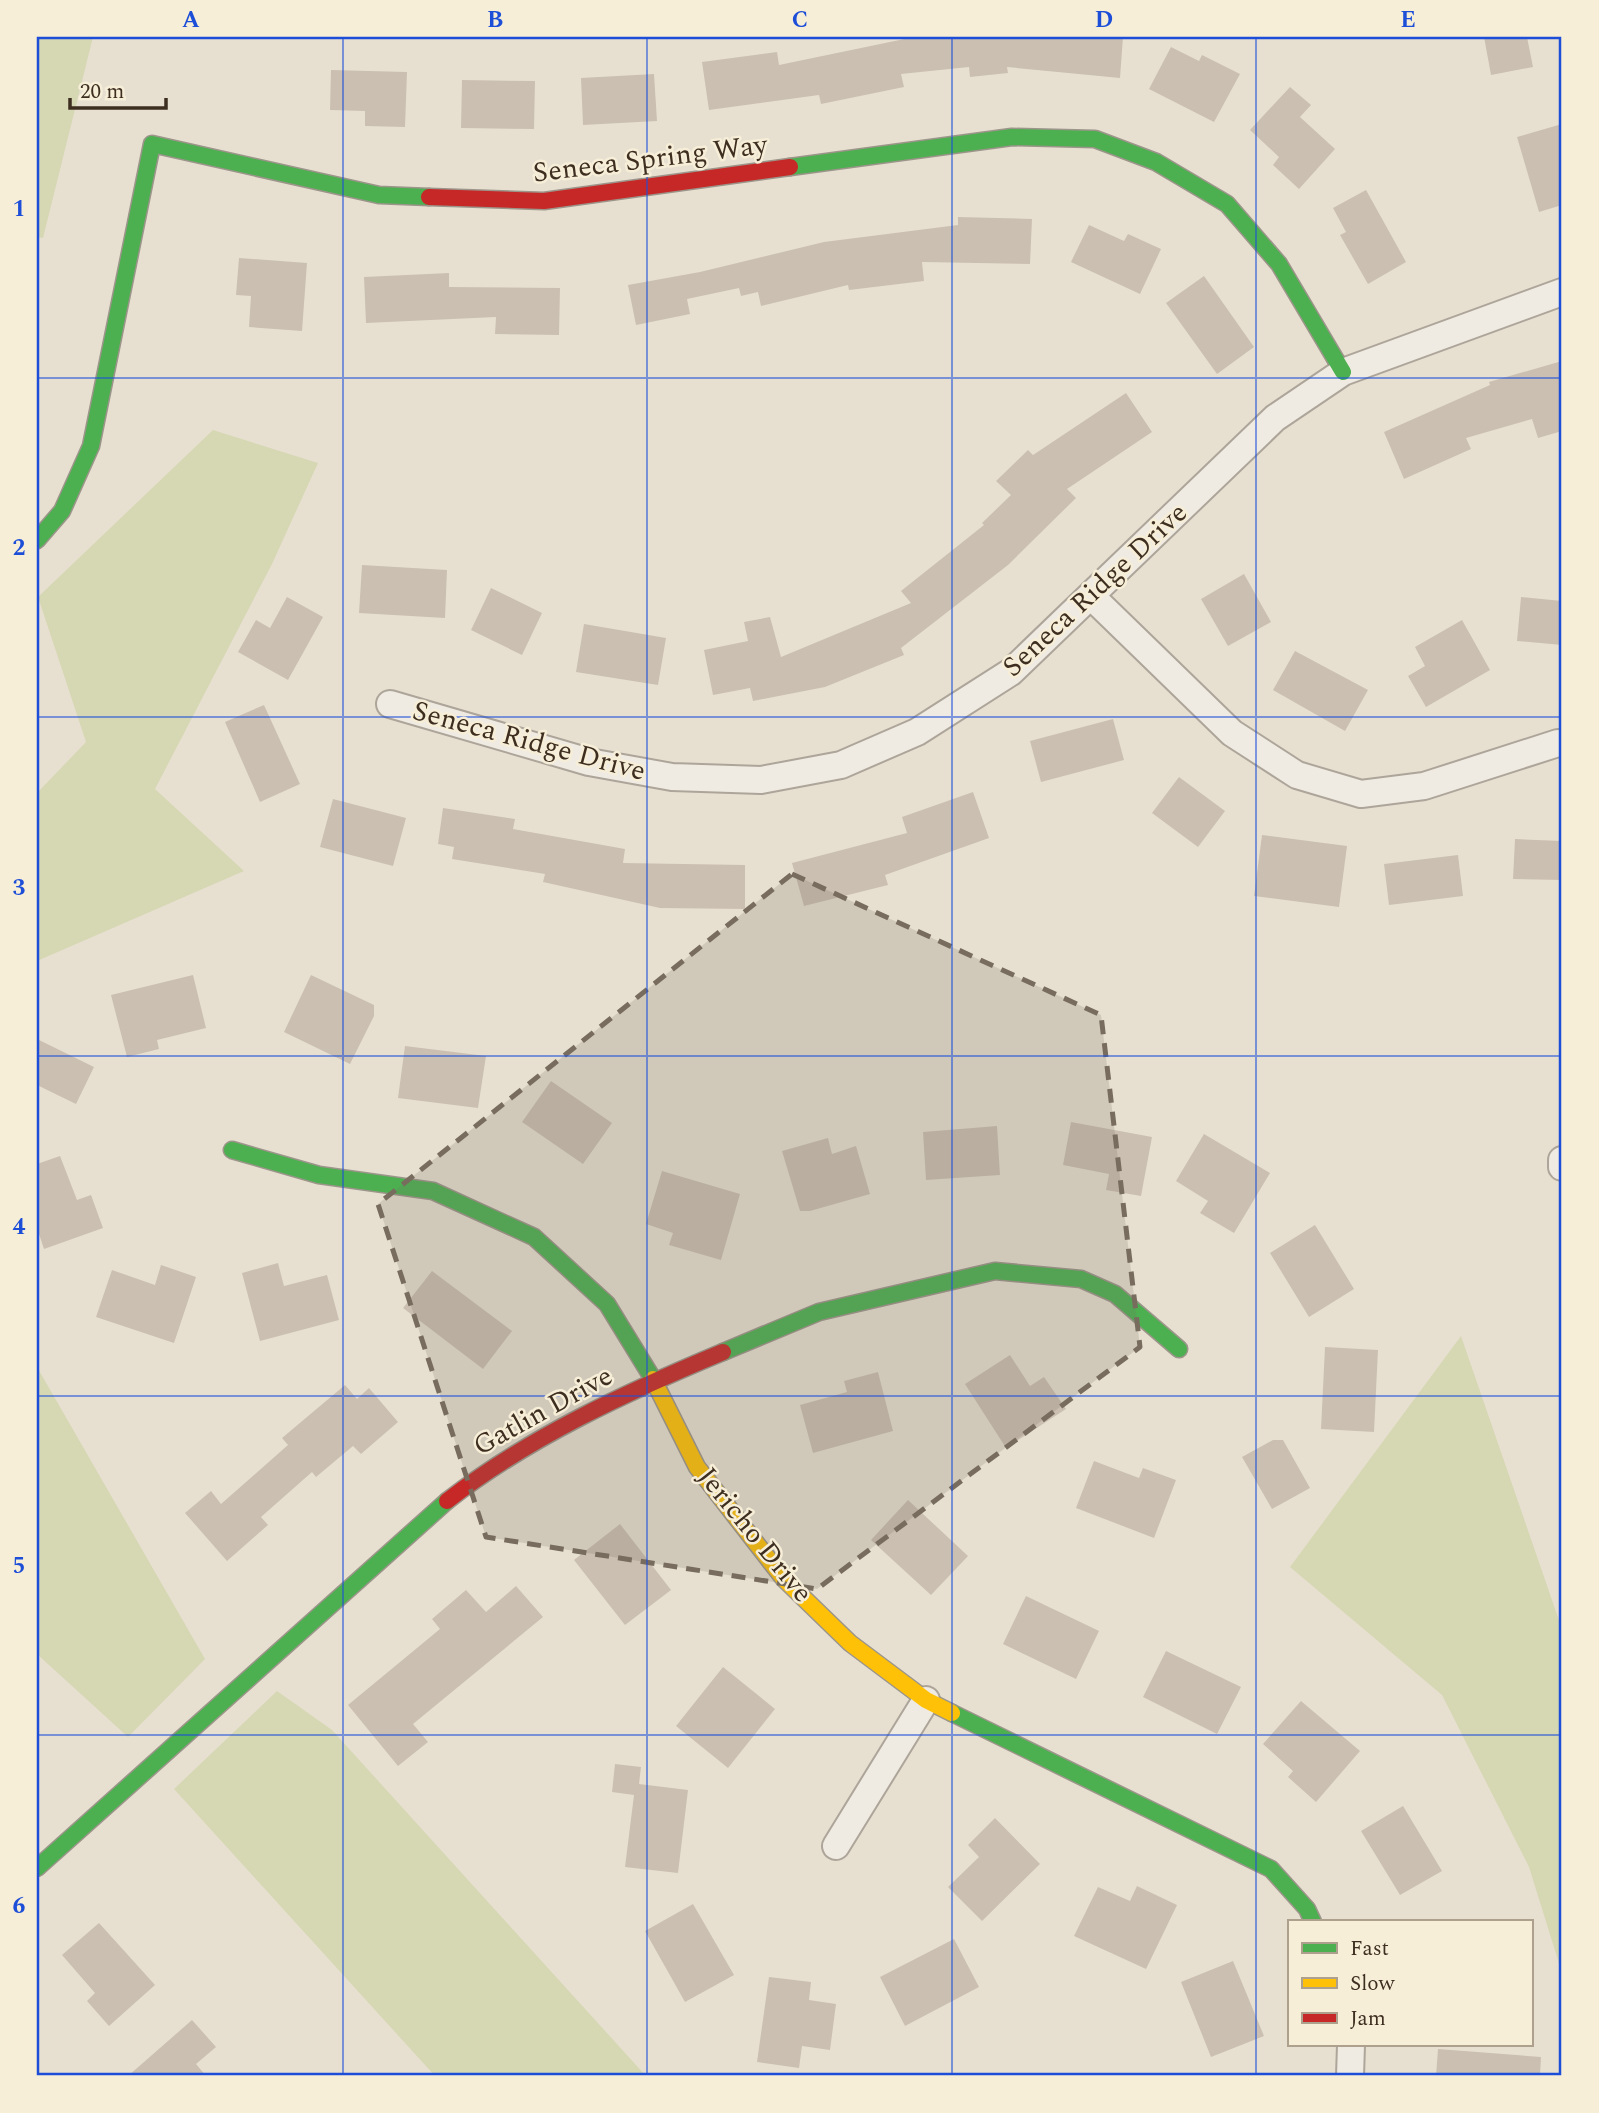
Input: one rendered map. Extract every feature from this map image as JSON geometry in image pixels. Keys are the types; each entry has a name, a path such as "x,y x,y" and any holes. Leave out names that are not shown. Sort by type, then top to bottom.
{"street":[{"name":"Seneca Spring Way","path":"37,540 62,511 91,446 152,144 379,195 544,201 1012,138 1095,139 1156,162 1227,204 1279,264 1343,372"},
{"name":"Seneca Ridge Drive","path":"390,704 589,762 672,777 761,780 841,765 917,732 1012,672 1275,418 1343,372 1562,292"},
{"path":"1091,596 1232,733 1297,775 1361,794 1424,786 1558,743"},
{"name":"Jericho Drive","path":"232,1150 319,1175 433,1191 534,1237 607,1304 654,1381 697,1467 784,1579 850,1643 926,1700 1271,1869 1307,1909 1312,1920"},
{"path":"1562,1160 1562,1167"},
{"name":"Gatlin Drive","path":"37,1868 433,1512 494,1465 654,1381 819,1312 995,1271 1080,1279 1115,1294 1178,1349"},
{"path":"836,1846 926,1700"},
{"path":"1350,2076 1351,2046"}],"highlighted area":[{"path":"792,874 1101,1015 1140,1347 817,1589 486,1537 378,1204"}],"green space":[{"path":"37,37 93,37 43,238 37,237"},
{"path":"213,430 318,463 272,564 155,789 244,871 37,961 37,793 86,742 38,597"},
{"path":"1461,1336 1562,1629 1562,1973 1529,1867 1442,1695 1290,1567"},
{"path":"37,1367 205,1659 128,1737 37,1654"},
{"path":"277,1691 332,1730 646,2076 435,2076 174,1789"}],"building":[{"path":"914,37 1123,37 1120,78 1007,67 1008,73 970,77 969,67 901,74 904,87 821,104 819,95 709,110 702,62 777,52 779,65"},
{"path":"1484,37 1527,37 1533,67 1491,75"},
{"path":"1171,47 1199,61 1202,55 1240,74 1214,122 1149,89"},
{"path":"331,70 407,72 405,127 365,126 365,111 330,110"},
{"path":"654,74 657,121 583,125 581,78"},
{"path":"462,80 535,81 534,129 461,128"},
{"path":"1290,87 1311,105 1300,117 1335,149 1299,189 1273,165 1279,157 1250,130"},
{"path":"1562,124 1562,205 1539,212 1517,137"},
{"path":"1366,190 1406,262 1368,284 1340,235 1346,232 1333,208"},
{"path":"958,217 1032,219 1030,264 922,262 924,281 849,290 848,285 761,306 758,292 741,296 739,288 687,299 690,314 636,325 628,285 700,272 824,242 958,225"},
{"path":"1089,225 1124,241 1128,234 1161,249 1140,294 1071,262"},
{"path":"239,258 307,263 302,331 249,327 251,296 236,295"},
{"path":"449,273 449,287 560,288 559,335 495,334 496,317 366,323 364,277"},
{"path":"1204,276 1254,347 1217,374 1166,303"},
{"path":"1562,361 1562,431 1538,438 1532,419 1466,438 1471,449 1404,479 1384,432 1490,385 1489,382"},
{"path":"1126,393 1152,432 1067,489 1076,498 1008,565 901,648 904,655 825,687 753,701 750,688 713,695 704,650 748,641 744,622 770,617 781,657 911,603 901,591 984,525 982,523 1011,495 996,481 1028,450 1033,455"},
{"path":"362,565 447,570 445,618 359,613"},
{"path":"1244,574 1271,622 1228,646 1201,599"},
{"path":"491,588 542,613 522,655 471,630"},
{"path":"287,597 323,617 288,680 238,652 256,620 270,628"},
{"path":"1521,597 1562,601 1562,645 1517,641"},
{"path":"1462,620 1490,670 1426,707 1408,676 1425,666 1415,647"},
{"path":"584,624 666,638 658,685 576,672"},
{"path":"1295,651 1368,690 1345,731 1273,690"},
{"path":"264,705 300,784 260,802 225,722"},
{"path":"1113,719 1124,760 1041,782 1030,741"},
{"path":"1179,777 1225,811 1198,847 1152,813"},
{"path":"973,792 989,838 885,875 888,885 804,906 792,863 907,833 902,817"},
{"path":"333,799 406,818 393,866 320,847"},
{"path":"443,808 515,819 513,829 625,849 623,863 745,865 745,909 660,908 543,882 545,874 452,859 454,847 438,844"},
{"path":"1262,835 1347,846 1339,907 1254,896"},
{"path":"1515,839 1562,841 1562,880 1513,879"},
{"path":"1458,855 1463,896 1389,905 1384,864"},
{"path":"193,975 206,1028 157,1040 159,1049 127,1057 111,995"},
{"path":"311,975 374,1005 374,1016 350,1064 284,1032"},
{"path":"37,1039 94,1067 76,1104 37,1085"},
{"path":"405,1046 486,1056 478,1108 398,1098"},
{"path":"551,1081 612,1123 583,1164 522,1122"},
{"path":"1071,1122 1152,1137 1141,1196 1106,1190 1109,1174 1063,1165"},
{"path":"997,1126 1000,1175 926,1180 923,1132"},
{"path":"1204,1134 1270,1173 1234,1233 1200,1213 1208,1201 1176,1181"},
{"path":"828,1138 832,1154 856,1146 870,1194 810,1211 800,1211 782,1151"},
{"path":"60,1156 77,1200 91,1195 103,1228 44,1249 37,1228 37,1164"},
{"path":"662,1171 740,1194 721,1260 669,1245 673,1233 646,1224"},
{"path":"1315,1225 1354,1289 1309,1317 1270,1253"},
{"path":"278,1263 284,1286 327,1275 339,1320 260,1341 242,1273"},
{"path":"161,1265 196,1277 174,1343 96,1317 112,1270 155,1285"},
{"path":"432,1271 512,1331 483,1369 403,1308"},
{"path":"1325,1347 1378,1350 1374,1432 1321,1429"},
{"path":"1010,1355 1030,1386 1044,1377 1066,1409 1006,1448 965,1384"},
{"path":"878,1372 893,1431 813,1453 800,1405 847,1392 844,1381"},
{"path":"345,1385 357,1399 369,1388 398,1422 361,1454 353,1446 316,1477 312,1472 261,1517 268,1525 227,1561 185,1513 211,1491 221,1504 288,1445 282,1438"},
{"path":"1273,1440 1283,1440 1310,1488 1272,1509 1242,1457"},
{"path":"1094,1461 1139,1478 1143,1468 1176,1480 1154,1538 1076,1508"},
{"path":"908,1500 968,1556 931,1595 871,1540"},
{"path":"620,1524 671,1590 625,1625 574,1560"},
{"path":"516,1586 543,1617 413,1724 428,1742 398,1766 348,1705 440,1629 432,1619 466,1590 486,1612"},
{"path":"1026,1596 1099,1631 1076,1679 1003,1644"},
{"path":"1166,1651 1241,1687 1217,1734 1143,1697"},
{"path":"723,1667 775,1709 728,1768 676,1726"},
{"path":"1301,1701 1360,1751 1316,1802 1288,1777 1293,1771 1263,1744"},
{"path":"615,1764 641,1767 639,1784 688,1790 678,1873 625,1867 634,1795 612,1792"},
{"path":"1403,1806 1442,1871 1400,1895 1361,1831"},
{"path":"995,1818 1040,1864 982,1921 948,1887 979,1857 968,1845"},
{"path":"1137,1886 1177,1905 1146,1969 1074,1936 1098,1887 1130,1901"},
{"path":"693,1904 734,1975 685,2002 645,1931"},
{"path":"99,1923 155,1985 109,2026 87,2001 95,1993 62,1955"},
{"path":"954,1939 979,1987 905,2026 880,1977"},
{"path":"1233,1961 1264,2036 1211,2057 1181,1982"},
{"path":"769,1977 811,1982 809,2000 836,2004 830,2050 802,2046 799,2068 757,2062"},
{"path":"192,2020 216,2047 196,2064 206,2076 128,2076"},
{"path":"1438,2049 1541,2057 1540,2076 1436,2076"}],"traffic: fast":[{"path":"790,167 1012,137 1095,139 1156,162 1227,204 1279,264 1343,372"},
{"path":"37,540 62,511 91,446 152,144 379,195 429,197"},
{"path":"232,1150 319,1175 433,1191 534,1237 607,1304 653,1379"},
{"path":"723,1352 819,1312 995,1271 1081,1279 1115,1294 1179,1349"},
{"path":"37,1868 447,1501"},
{"path":"952,1713 1271,1869 1307,1909 1312,1920"}],"traffic: slow":[{"path":"653,1379 697,1467 784,1579 850,1643 926,1700 952,1713"}],"traffic: jam":[{"path":"429,197 544,201 790,167"},
{"path":"447,1501 511,1456 545,1436 651,1383 723,1352"}]}
